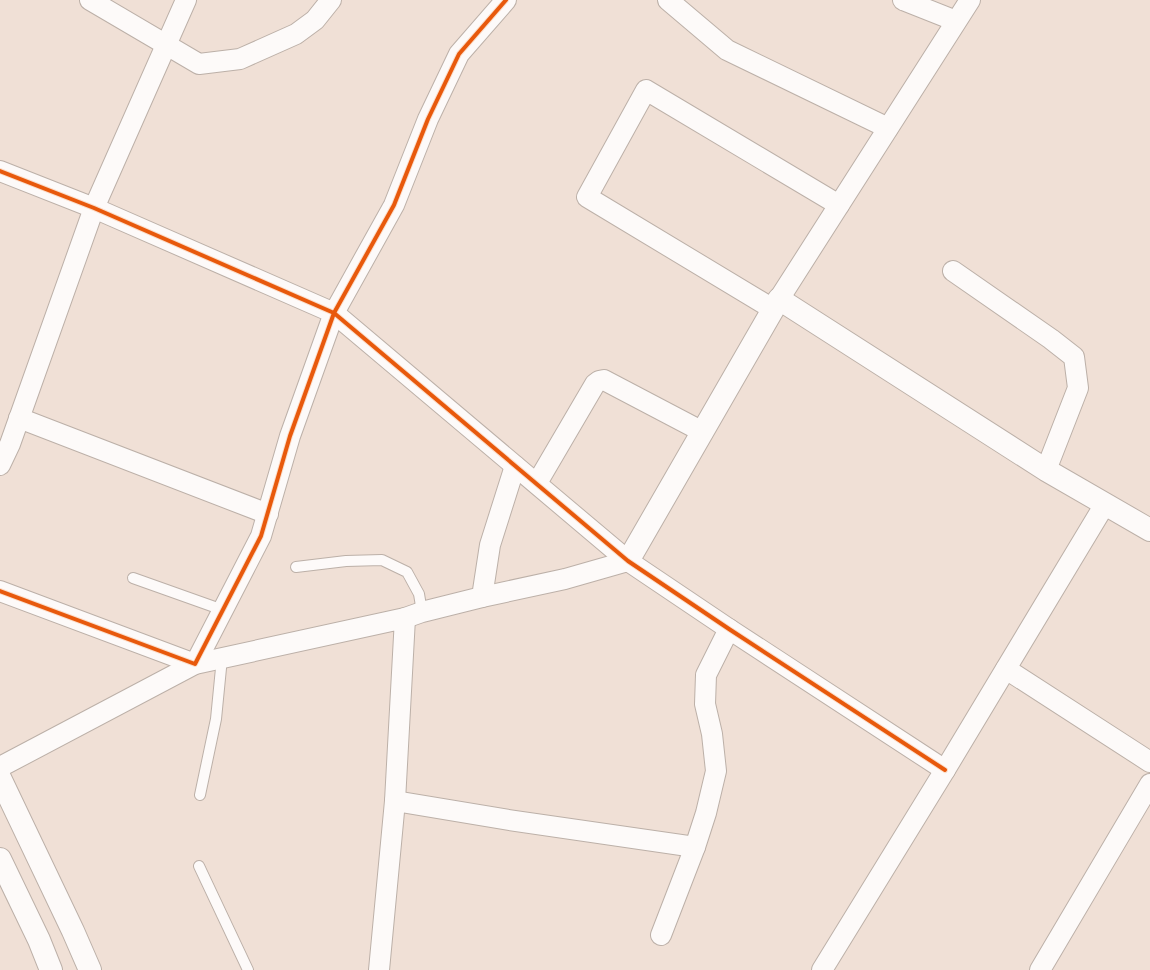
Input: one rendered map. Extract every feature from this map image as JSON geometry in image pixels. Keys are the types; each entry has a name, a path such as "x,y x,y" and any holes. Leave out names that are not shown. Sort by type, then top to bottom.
{"street":[{"path":"90,0 199,64 240,59 296,34 315,20 331,0"},
{"path":"0,465 10,444 94,208 186,0"},
{"path":"195,664 261,536 290,436 334,313 394,205 428,119 459,54 506,0"},
{"path":"668,0 727,50 888,128"},
{"path":"903,0 956,21"},
{"path":"0,767 195,664 414,615 482,597 565,579 628,561 776,304 970,0"},
{"path":"839,205 646,90 587,197 776,304 1046,470 1150,530"},
{"path":"0,171 94,208 334,313 628,561 945,770"},
{"path":"953,271 1051,339 1074,357 1078,388 1046,470"},
{"path":"537,483 595,384 599,381 604,380 703,432"},
{"path":"19,418 268,514"},
{"path":"482,597 490,545 515,466"},
{"path":"822,970 945,770 1105,504"},
{"path":"0,591 195,664"},
{"path":"381,969 395,801 414,615"},
{"path":"661,935 695,847 706,813 716,771 712,734 705,704 706,675 729,629"},
{"path":"1006,669 1150,762"},
{"path":"0,778 90,970"},
{"path":"1040,970 1150,784"},
{"path":"395,801 509,820 695,847"},
{"path":"0,859 39,940 51,970"}],"lane":[{"path":"296,567 346,561 382,560 407,572 419,594 414,615"},
{"path":"133,578 223,610"},
{"path":"200,795 216,719 222,658"},
{"path":"199,866 248,970"}],"cycle path":[{"path":"0,591 195,664 261,536 290,436 334,313 394,205 428,119 459,54 506,0"},
{"path":"0,171 94,208 334,313 628,561 945,770"}]}
